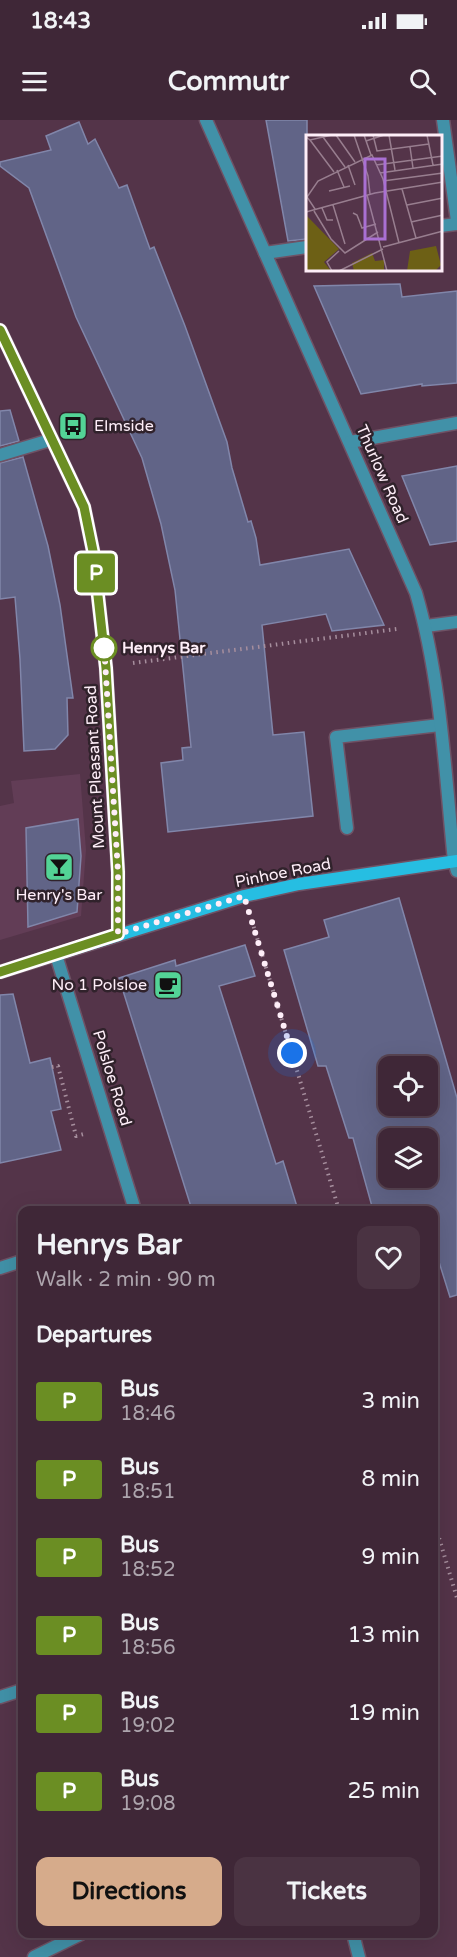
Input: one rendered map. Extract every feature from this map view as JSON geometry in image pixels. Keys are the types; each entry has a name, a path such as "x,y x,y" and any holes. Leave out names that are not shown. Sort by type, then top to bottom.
{"main road":[{"name":"Pinhoe Road","path":"0,972 244,896 299,884 456,864"}],"street":[{"name":"Thurlow Road","path":"206,120 416,593 426,626 456,864"},
{"path":"442,226 457,222 443,120"},
{"path":"265,253 306,247"},
{"name":"Mount Pleasant Road","path":"0,330 50,440 84,507 93,551 106,668 118,872 118,934"},
{"path":"350,442 457,423"},
{"path":"0,455 50,440"},
{"path":"426,626 457,622"},
{"path":"347,828 336,737 440,725"},
{"name":"Polsloe Road","path":"56,955 134,1206"},
{"path":"0,1268 18,1263"},
{"path":"0,1697 18,1691"},
{"path":"34,1957 73,1938"},
{"path":"353,1938 359,1957"}],"path":[{"path":"106,668 426,626"},
{"path":"244,896 338,1206"},
{"path":"438,1534 457,1598"}],"shaded area":[{"path":"80,774 86,850 81,916 0,940 0,806 14,803 11,781"}],"building":[{"path":"266,120 307,120 306,239 288,241"},
{"path":"79,122 88,144 95,139 119,188 127,185 150,249 154,247 227,442 248,522 251,521 256,538 260,565 349,549 384,625 332,631 326,614 262,625 273,735 304,732 313,816 168,832 161,763 183,760 182,748 191,747 175,590 161,524 142,458 76,317 29,188 0,166 0,162 51,150 46,136"},
{"path":"400,284 402,297 457,291 457,383 422,386 422,384 361,394 314,286"},
{"path":"10,410 19,441 0,446 0,411"},
{"path":"23,457 48,546 60,605 73,698 67,698 68,735 55,749 24,751 15,597 0,599 0,463"},
{"path":"457,466 457,541 430,545 402,476"},
{"name":"Henry's Bar","path":"78,819 81,856 77,912 28,927 26,828"},
{"path":"399,898 457,1098 457,1295 450,1297 438,1259 438,1206 372,1206 353,1138 349,1138 326,1066 318,1066 284,950 329,937 324,920"},
{"path":"245,945 255,976 219,986 276,1164 283,1161 297,1206 191,1206 119,978 175,960 176,966"},
{"path":"13,994 30,1063 50,1058 61,1109 51,1111 61,1150 0,1163 0,995"}],"bus line":[{"name":"P","path":"0,330 50,440 84,507 93,551 106,668 118,872 118,934 0,972"}],"place":[{"name":"Elmside","path":"73,426"},
{"name":"Henrys Bar","path":"104,648"},
{"name":"Henry's Bar","path":"59,867"},
{"name":"No 1 Polsloe","path":"168,985"}],"route":[{"path":"104,648 104,644 118,872 118,934 244,896 292,1053"}]}
